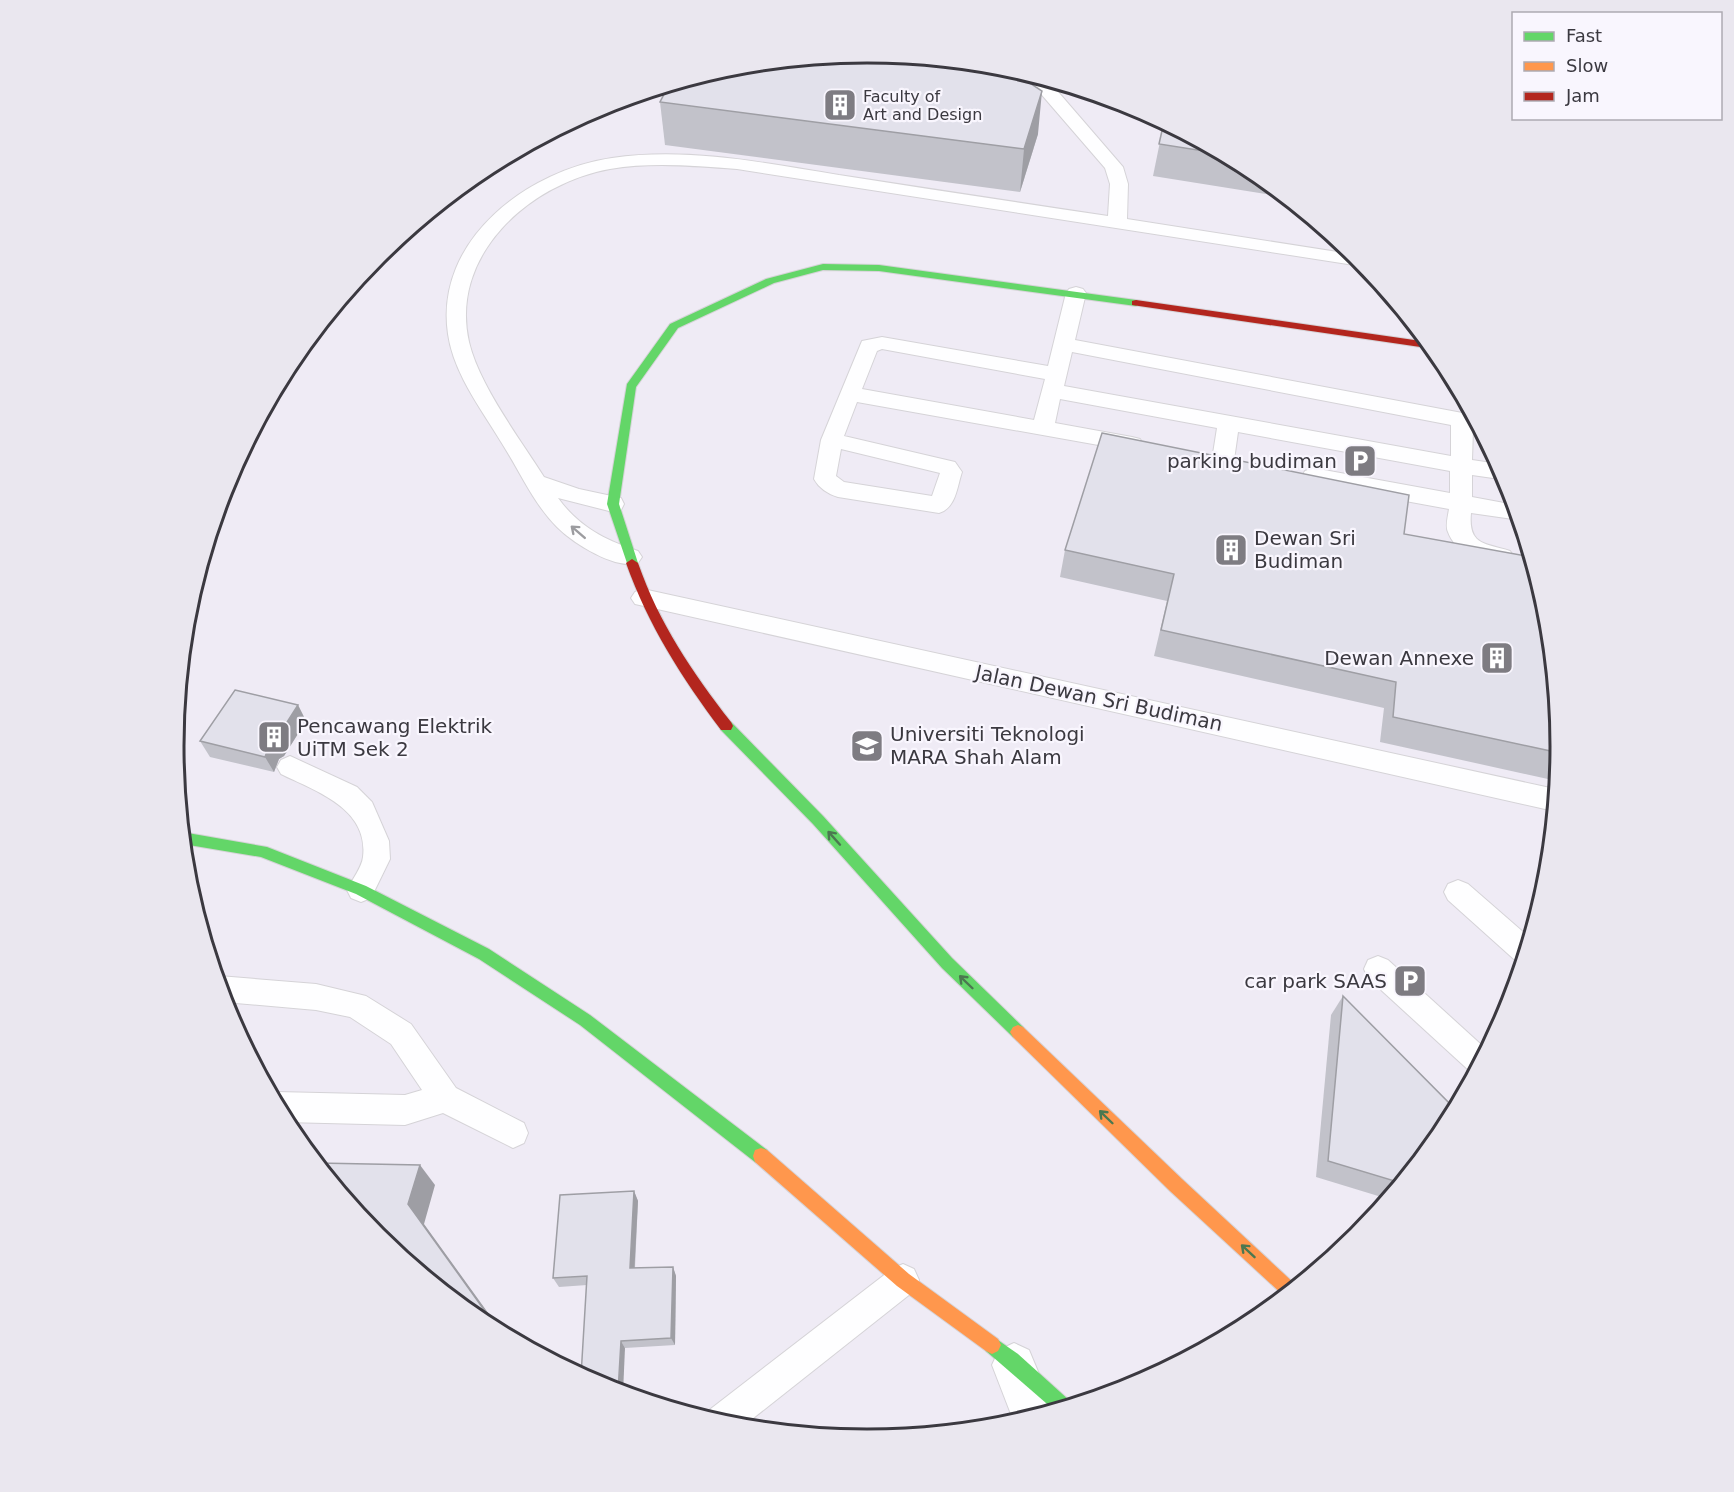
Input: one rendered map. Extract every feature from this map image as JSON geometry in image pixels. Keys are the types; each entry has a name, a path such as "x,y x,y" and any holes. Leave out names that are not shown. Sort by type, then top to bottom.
{"street":[{"path":"1286,1286 1176,1185 947,963 818,820 730,730 681,667 643,598 613,504 631,387 674,326 770,281 823,267 879,268 1076,293 1419,344"},
{"path":"191,839 262,851 361,890 484,954 585,1020 740,1138 903,1280 1012,1360 1058,1402"},
{"path":"1012,1360 1031,1409"}],"lane":[{"path":"1044,86 1114,167 1119,184 1117,224"},
{"path":"630,557 588,541 553,507 495,415 462,352 455,311 461,281 473,252 515,203 541,184 576,170 623,161 672,159 736,164 1346,259"},
{"path":"1043,428 1076,293"},
{"path":"832,440 947,467 951,472 941,503 933,506 838,489 825,478 832,440 869,346 882,343 1229,423 1492,471"},
{"path":"1063,344 1468,422"},
{"path":"849,394 1155,448"},
{"path":"1223,460 1229,423"},
{"path":"1469,423 1460,465 1461,503 1458,530 1466,544 1481,552 1516,560"},
{"path":"1200,456 1246,465"},
{"path":"1291,472 1508,511"},
{"path":"539,483 613,504"},
{"name":"Jalan Dewan Sri Budiman","path":"643,598 1548,798"},
{"path":"290,767 348,795 363,810 376,841 377,859 361,890"},
{"path":"1458,892 1520,947"},
{"path":"1378,969 1475,1058"},
{"path":"229,990 315,997 356,1005 401,1034 445,1098 513,1133"},
{"path":"288,1107 405,1110 445,1098"},
{"path":"730,1415 903,1280"}],"shaded area":[{"name":"Universiti Teknologi MARA Shah Alam","path":"822,64 912,64 1000,76 1044,86 1087,99 1169,133 1246,178 1283,204 1317,232 1381,296 1409,330 1458,404 1480,444 1514,526 1527,569 1544,657 1549,701 1549,791 1537,879 1527,923 1514,966 1480,1048 1435,1125 1409,1162 1381,1196 1317,1260 1283,1288 1208,1337 1169,1359 1087,1393 1044,1406 956,1423 912,1428 822,1428 734,1416 690,1406 647,1393 565,1359 488,1314 451,1288 417,1260 353,1196 325,1162 276,1087 254,1048 220,966 207,923 190,835 185,791 185,701 197,613 207,569 220,526 254,444 299,367 325,330 353,296 417,232 451,204 526,155 565,133 647,99 690,86 778,69"}],"building":[{"path":"822,64 912,64 956,69 1029,83 1042,91 1024,149 660,102 664,94 690,86 734,76"},
{"path":"1162,130 1200,150 1159,144"},
{"path":"1102,433 1409,495 1404,534 1523,556 1537,613 1544,657 1549,701 1550,751 1393,717 1396,682 1161,630 1174,574 1065,550"},
{"path":"235,690 298,705 275,741 270,743 265,757 200,741"},
{"path":"1343,996 1449,1103 1394,1181 1328,1161"},
{"path":"326,1163 420,1165 408,1204 486,1313 417,1260 384,1229"},
{"path":"634,1191 630,1268 673,1267 671,1338 621,1341 619,1382 582,1366 587,1276 553,1278 560,1195"}],"traffic: fast":[{"path":"632,563 613,504 631,387 674,326 770,281 823,267 879,268 1136,303"},
{"path":"726,726 818,820 947,963 1018,1032"},
{"path":"191,839 262,851 361,890 484,954 585,1020 761,1156"},
{"path":"992,1345 1058,1402"}],"traffic: slow":[{"path":"1018,1032 1176,1185 1286,1286"},
{"path":"761,1156 903,1280 992,1345"}],"traffic: jam":[{"path":"1136,303 1419,344"},
{"path":"632,563 660,629 697,687 726,726"}],"place":[{"name":"Faculty of Art and Design","path":"840,105"},
{"name":"parking budiman","path":"1360,461"},
{"name":"Dewan Sri Budiman","path":"1231,550"},
{"name":"Dewan Annexe","path":"1497,658"},
{"name":"Pencawang Elektrik UiTM Sek 2","path":"274,737"},
{"name":"Universiti Teknologi MARA Shah Alam","path":"867,746"},
{"name":"car park SAAS","path":"1410,981"}]}
